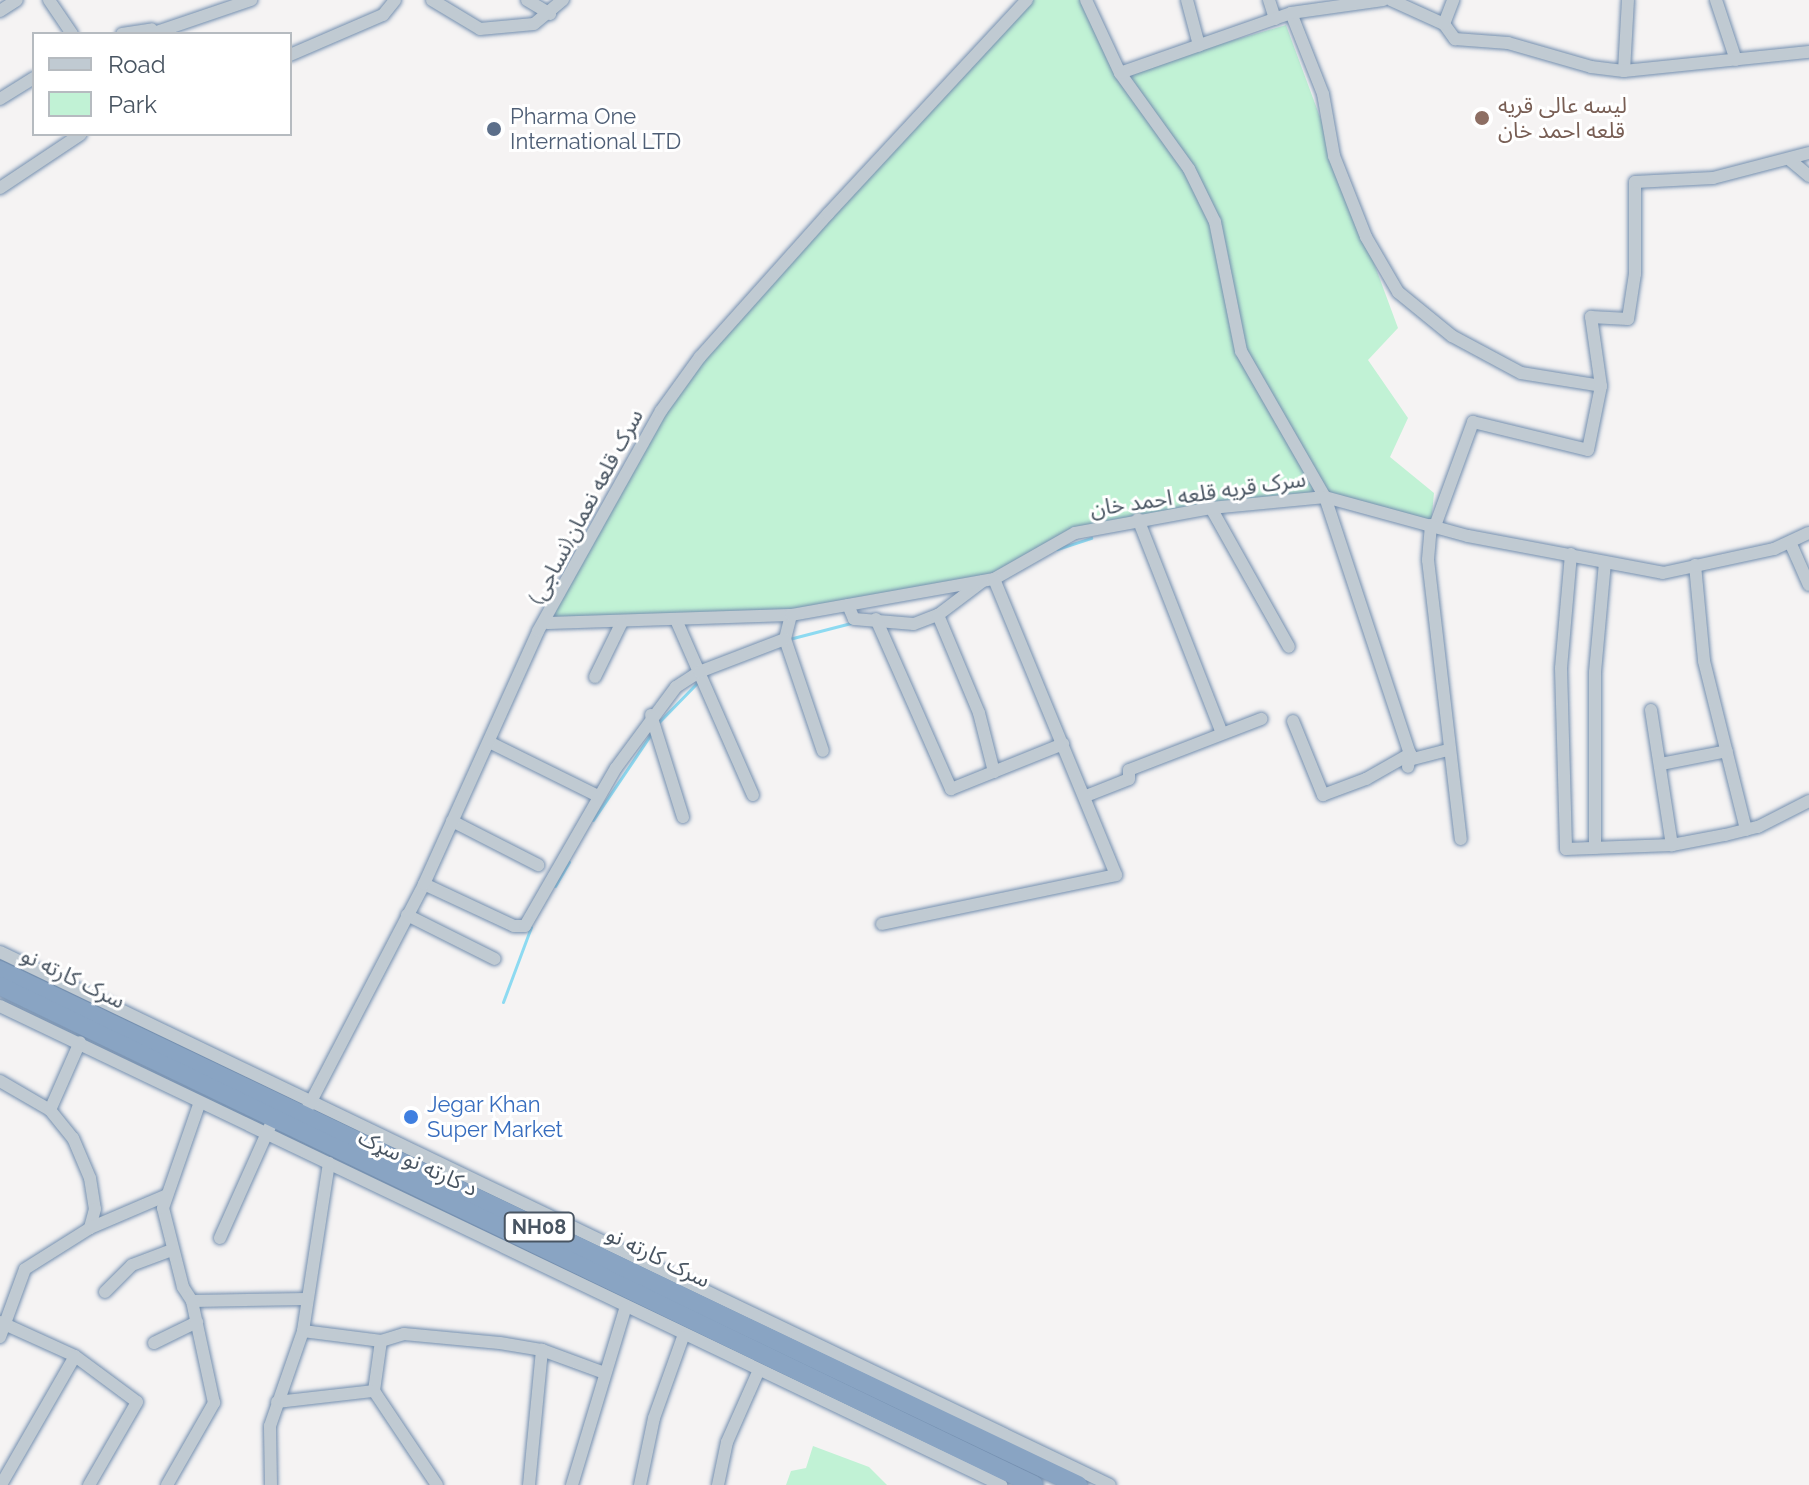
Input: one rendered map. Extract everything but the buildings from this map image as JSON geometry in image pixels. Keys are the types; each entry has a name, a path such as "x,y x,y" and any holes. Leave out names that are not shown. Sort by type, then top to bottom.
{"highway":[{"name":"سرک کارته نو","path":"0,970 307,1109 344,1153 1078,1485"},
{"name":"د کارته نو سړک","path":"0,986 270,1126 344,1153 442,1210 1034,1485"}],"street":[{"path":"0,11 17,0"},
{"path":"49,0 71,32"},
{"path":"151,32 200,20 249,0"},
{"path":"292,54 383,15 395,0"},
{"path":"432,0 480,29 534,24 550,14 563,0"},
{"path":"527,0 550,14"},
{"name":"سرک قلعه نعمان(نساجی)","path":"307,1109 424,884 520,669 661,411 700,357 1027,0"},
{"path":"1086,0 1120,73 1189,169 1215,222 1241,351 1325,497 1409,760"},
{"path":"1187,0 1199,45"},
{"path":"1269,0 1275,19"},
{"path":"1120,73 1291,13 1383,0"},
{"path":"1391,0 1444,24 1455,39 1467,43 1516,44 1591,67 1624,71 1809,52"},
{"path":"1444,24 1453,0"},
{"path":"1624,71 1628,0"},
{"path":"1716,0 1736,60"},
{"path":"1291,13 1323,94 1334,156 1366,237 1398,292 1452,336 1521,373 1601,386"},
{"path":"0,99 32,79"},
{"path":"0,188 78,136"},
{"path":"1461,839 1448,750 1428,560 1433,526 1473,422 1588,450 1601,386 1591,317 1628,319 1635,274 1635,182 1713,178 1809,153"},
{"path":"1790,160 1809,176"},
{"name":"سرک قریه قلعه احمد خان","path":"547,623 677,622 791,615 989,580 1075,533 1138,519 1325,497 1433,526 1663,573 1790,542 1809,533"},
{"path":"1211,508 1289,647"},
{"path":"1138,519 1221,731"},
{"path":"1790,542 1809,585"},
{"path":"1571,554 1561,668 1566,849 1672,845 1746,830 1809,801"},
{"path":"1595,848 1595,672 1605,562"},
{"path":"1695,565 1704,661 1746,830"},
{"path":"848,605 854,619 914,624 938,615 989,580 1086,796 1116,875 882,924"},
{"path":"791,615 785,639 823,751"},
{"path":"938,615 979,713 994,772"},
{"path":"876,619 951,789 1063,744"},
{"path":"595,677 622,622"},
{"path":"677,622 753,795"},
{"path":"424,884 514,926 525,926 598,796 651,715 676,687 699,672 785,639"},
{"path":"1651,710 1672,845"},
{"path":"651,715 683,817"},
{"path":"1086,796 1129,779 1129,770 1221,731 1261,719"},
{"path":"1293,721 1323,795 1409,760 1448,750"},
{"path":"489,742 598,796"},
{"path":"1661,764 1727,751"},
{"path":"452,821 538,865"},
{"path":"407,915 495,959"},
{"path":"0,952 307,1109 1110,1485"},
{"path":"0,1006 200,1102 270,1126 220,1238"},
{"path":"50,1110 80,1042"},
{"path":"0,1081 50,1110 85,1159 95,1209 90,1228"},
{"path":"167,1485 214,1403 192,1301 183,1287 163,1208 200,1102"},
{"path":"271,1485 270,1426 277,1402 288,1385 303,1331 306,1299 344,1153"},
{"path":"89,1485 137,1402 75,1356 2,1328 25,1269 90,1228 167,1195"},
{"path":"442,1210 683,1337 1001,1485"},
{"path":"105,1292 132,1265 172,1250"},
{"path":"192,1301 306,1299"},
{"path":"572,1485 626,1306"},
{"path":"154,1343 197,1322"},
{"path":"303,1331 381,1341 404,1334 542,1350 605,1373"},
{"path":"640,1485 666,1377 683,1337"},
{"path":"381,1341 374,1391 437,1485"},
{"path":"529,1485 542,1350"},
{"path":"2,1483 75,1356"},
{"path":"718,1485 727,1442 758,1372"},
{"path":"277,1402 374,1391"}],"green space":[{"path":"1027,0 1086,0 1120,73 1286,25 1398,328 1368,360 1408,418 1390,457 1434,493 1431,525 1325,497 1076,533 994,579 791,615 547,623 601,514 700,357"},
{"path":"813,1446 869,1467 887,1485 786,1485 791,1471 806,1468"}],"waterway":[{"path":"1057,549 1091,538"},
{"path":"789,639 851,623"},
{"path":"657,724 699,681"},
{"path":"593,820 651,734"},
{"path":"555,886 569,862"},
{"path":"503,1002 531,927"}],"place":[{"name":"لیسه عالی قریه قلعه احمد خان","path":"1482,118"},
{"name":"Pharma One International LTD","path":"494,129"},
{"name":"Jegar Khan Super Market","path":"411,1117"}]}
